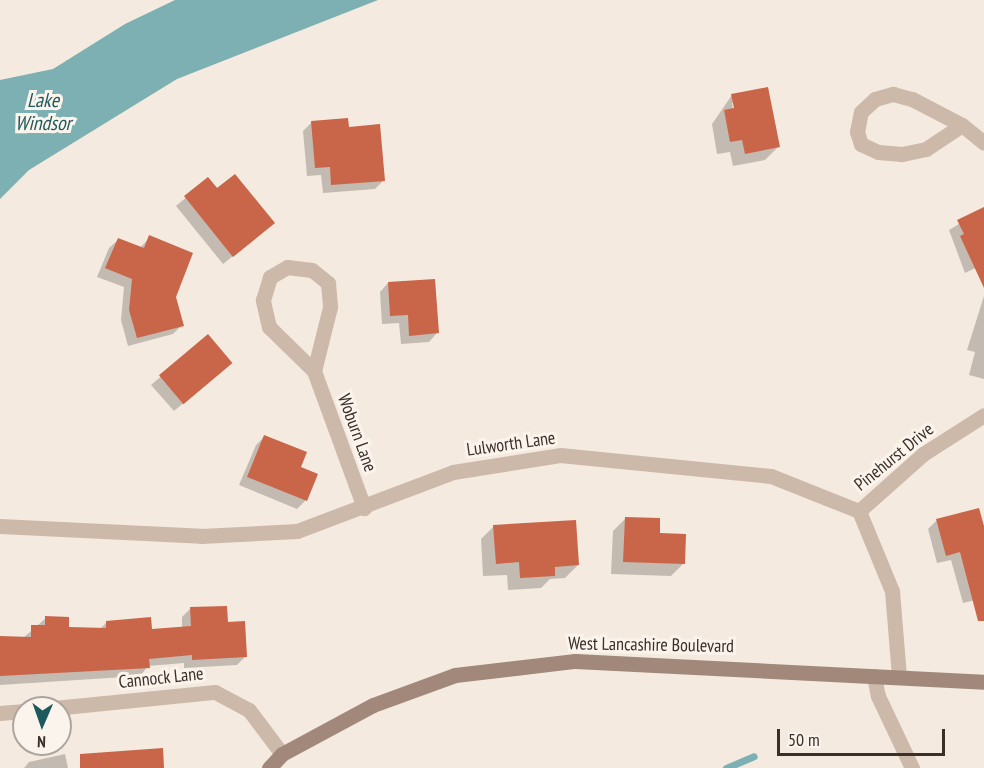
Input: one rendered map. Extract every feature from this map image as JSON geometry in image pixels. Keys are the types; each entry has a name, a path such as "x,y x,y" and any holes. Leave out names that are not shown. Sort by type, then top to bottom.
{"main road":[{"name":"West Lancashire Boulevard","path":"269,768 282,754 373,705 455,675 574,661 984,682"}],"street":[{"path":"962,125 926,149 902,154 878,152 861,144 857,132 861,112 875,99 893,94 912,99 962,125 984,143"},
{"name":"Woburn Lane","path":"314,371 330,307 328,283 312,270 287,267 270,277 263,300 269,327 314,371 364,508"},
{"name":"Pinehurst Drive","path":"859,512 923,454 984,415"},
{"name":"Lulworth Lane","path":"0,526 201,536 297,531 364,508 453,472 560,455 771,476 859,512"},
{"path":"859,512 892,591 899,677"},
{"path":"874,676 878,696 912,768"},
{"name":"Cannock Lane","path":"72,706 215,692 249,710 282,754"}],"water":[{"name":"Lake Windsor","path":"175,0 378,0 177,79 29,170 0,199 0,80 53,69 125,24"}],"building":[{"path":"768,87 780,147 745,154 742,140 730,142 724,110 734,108 731,94"},
{"path":"348,118 349,127 380,124 385,181 331,185 330,167 315,168 311,121"},
{"path":"235,174 275,223 233,257 184,196 208,177 217,188"},
{"path":"984,207 984,288 960,236 964,234 957,220"},
{"path":"149,235 193,253 176,297 184,326 137,338 129,310 132,279 105,268 118,238 144,248"},
{"path":"435,279 439,333 409,336 408,315 390,316 388,282"},
{"path":"208,334 232,363 183,404 159,375"},
{"path":"264,435 307,452 301,467 318,474 307,501 247,477"},
{"path":"979,508 984,526 984,621 978,621 960,552 946,556 936,519"},
{"path":"625,517 660,518 660,533 686,534 685,564 623,562"},
{"path":"576,520 579,565 555,567 555,576 520,578 519,562 496,564 493,525"},
{"path":"227,606 228,622 245,621 247,657 192,660 192,655 149,659 150,668 0,676 0,636 31,637 31,625 45,625 45,616 69,617 69,627 106,628 106,621 151,617 152,629 191,626 190,607"},
{"path":"163,748 164,768 80,768 80,754"}],"waterway":[{"path":"726,768 754,756"}]}
